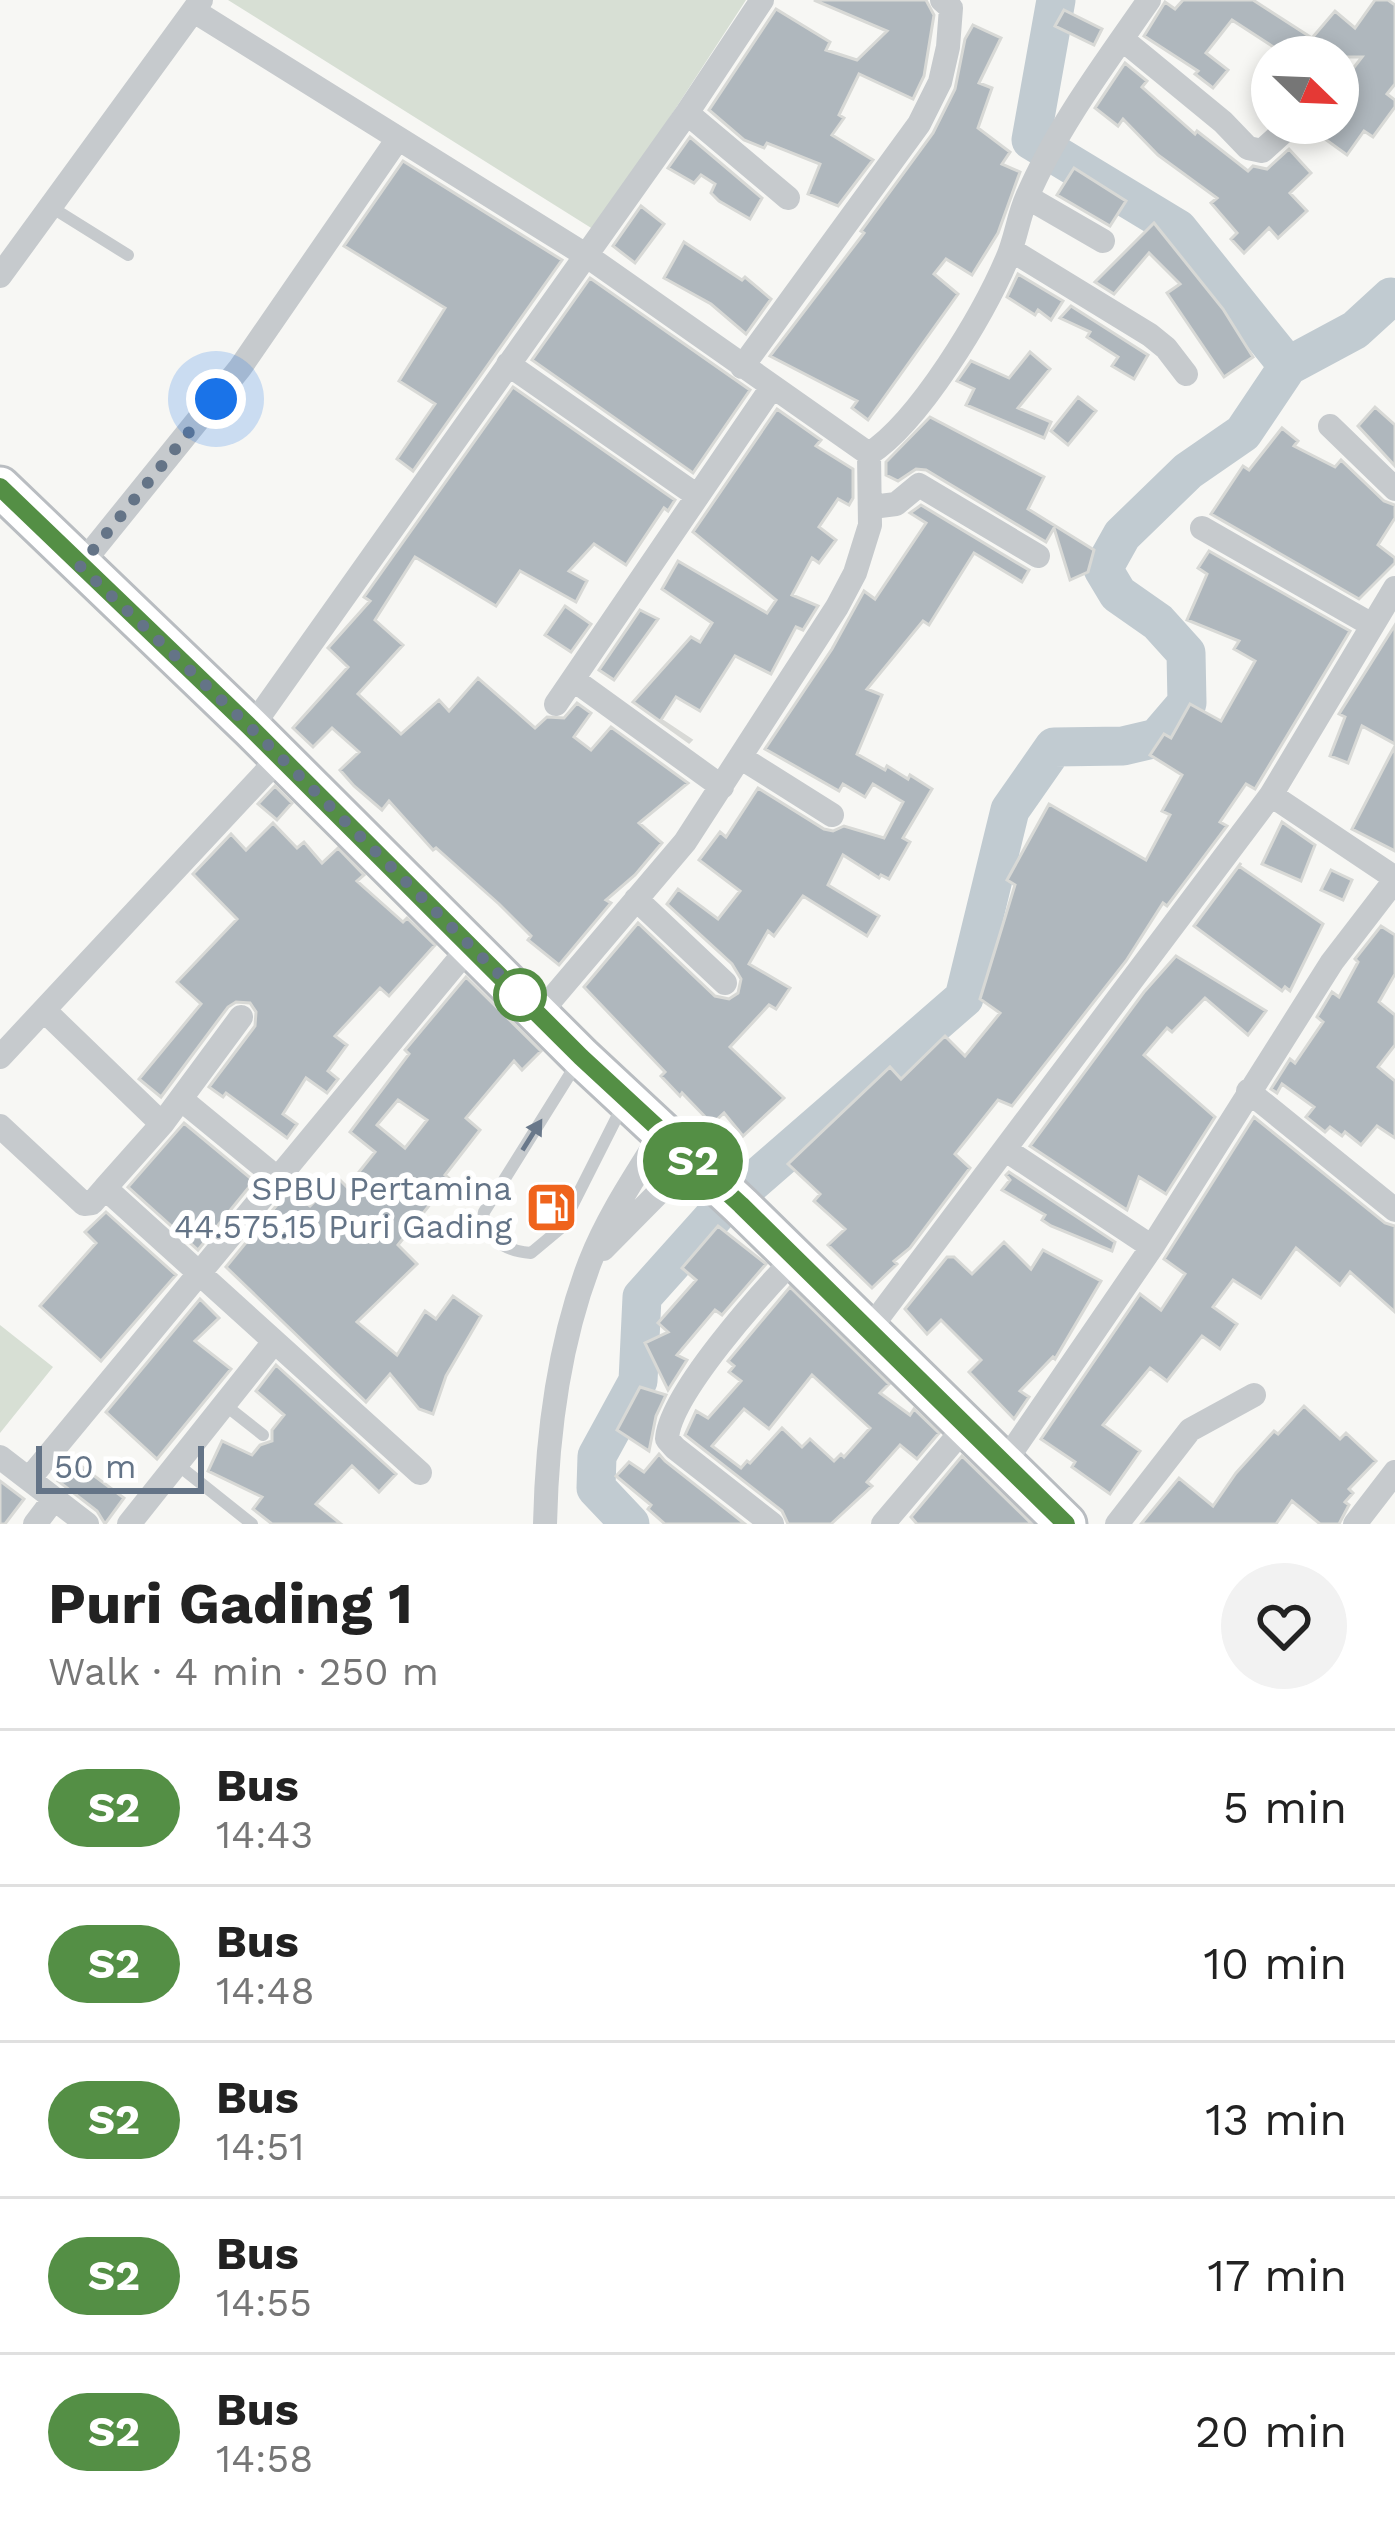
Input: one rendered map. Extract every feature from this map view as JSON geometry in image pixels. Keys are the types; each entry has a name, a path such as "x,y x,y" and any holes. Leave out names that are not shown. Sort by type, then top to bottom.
{"main road":[{"path":"0,487 1066,1524"}],"street":[{"path":"742,367 930,103 940,82 950,32 951,8 942,0"},
{"path":"539,1014 685,842 855,573 871,525 869,454 916,408 944,370 1011,250 1028,195 1066,124 1149,0"},
{"path":"251,728 687,113 758,2"},
{"path":"0,276 192,4 397,140 586,256 869,454"},
{"path":"1122,39 1248,148 1262,151 1270,144"},
{"path":"687,113 788,198"},
{"path":"80,566 240,368 397,140"},
{"path":"1028,195 1103,241"},
{"path":"1011,250 1150,335 1186,374"},
{"path":"508,364 696,495"},
{"path":"556,704 772,387"},
{"path":"1330,426 1395,489"},
{"path":"872,507 896,504 919,485 1038,556"},
{"path":"1202,528 1372,625"},
{"path":"868,1331 1271,795 1395,588"},
{"path":"574,680 722,787"},
{"path":"0,1056 280,757"},
{"path":"740,757 832,815"},
{"path":"1004,1463 1152,1247 1332,962 1395,879 1271,795"},
{"path":"636,899 725,983"},
{"path":"29,1479 471,945"},
{"path":"46,1012 162,1124"},
{"path":"0,1126 84,1204 92,1203 182,1100 241,1017"},
{"path":"1248,1091 1395,1210"},
{"path":"182,1100 278,1178"},
{"path":"1006,1150 1152,1247"},
{"path":"589,1264 701,1169"},
{"path":"545,1524 546,1463 558,1376 589,1264 627,1188 701,1169"},
{"path":"105,1188 420,1473"},
{"path":"772,1524 675,1448 667,1439 667,1427 670,1415 714,1354 795,1258"},
{"path":"129,1524 274,1342"},
{"path":"1118,1524 1190,1430 1254,1395"},
{"path":"883,1524 967,1425"},
{"path":"0,1457 87,1524"},
{"path":"1355,1524 1395,1472"},
{"path":"35,1524 54,1499"}],"lane":[{"path":"51,207 128,255"},
{"path":"581,1057 484,1212 482,1225 494,1241 512,1251 531,1253 562,1228 627,1099"},
{"path":"224,1405 263,1435"},
{"path":"177,1464 252,1524"}],"shaded area":[{"path":"228,0 746,0 596,231"},
{"path":"0,1325 53,1367 0,1433"}],"building":[{"path":"814,0 926,0 934,15 924,76 913,99 859,74 839,115 844,118 832,135 873,160 838,206 808,194 820,164 767,143 764,148 744,140 709,110 776,9 830,42 826,50 857,60 887,31"},
{"path":"1183,0 1253,0 1309,36 1257,36 1232,20 1206,53 1228,70 1213,88 1195,74 1198,71 1144,36 1165,2 1175,9"},
{"path":"1375,0 1388,0 1395,5 1395,84 1387,94 1395,100 1395,107 1373,137 1364,131 1359,138 1359,61 1359,36 1314,36 1335,11 1355,28"},
{"path":"1064,10 1102,29 1094,45 1055,26"},
{"path":"973,25 1001,38 979,83 992,88 978,128 1010,152 1002,164 1020,172 998,233 972,275 946,259 934,274 958,294 868,420 852,408 857,401 770,356 933,133 955,89 965,39"},
{"path":"1125,63 1147,81 1142,87 1195,134 1197,131 1248,171 1253,166 1267,169 1289,149 1311,173 1290,193 1307,211 1278,238 1269,228 1244,253 1231,239 1237,233 1211,203 1217,198 1158,155 1123,119 1118,126 1095,108"},
{"path":"690,137 762,198 750,219 719,201 711,193 715,184 701,175 694,183 668,168"},
{"path":"1332,144 1355,144 1347,155"},
{"path":"403,161 562,260 413,471 397,459 435,404 399,381 445,308 344,246"},
{"path":"1074,168 1126,201 1110,226 1057,195"},
{"path":"641,206 664,224 635,263 613,246"},
{"path":"1154,223 1223,309 1253,357 1224,377 1167,293 1180,284 1149,253 1114,294 1095,282"},
{"path":"684,242 742,280 745,277 771,299 746,334 711,304 664,278"},
{"path":"1018,274 1063,301 1051,320 1007,297"},
{"path":"590,278 750,390 693,473 532,360"},
{"path":"1071,306 1148,355 1134,379 1112,366 1118,357 1087,337 1090,332 1060,318"},
{"path":"1030,352 1050,369 1018,408 1051,422 1044,438 966,405 974,389 957,381 971,361 1009,378"},
{"path":"513,387 675,500 668,511 664,508 626,565 594,544 569,571 587,581 576,602 520,571 496,606 415,557 375,620 403,645 358,694 401,734 439,700 449,711 478,678 535,728 547,717 564,718 577,703 591,713 574,737 591,750 611,727 688,783 639,823 662,843 606,900 611,903 559,965 528,940 531,936 499,904 433,850 389,801 382,810 354,786 340,770 359,752 332,728 313,747 293,728 348,667 328,648 370,601 364,597"},
{"path":"1078,397 1096,411 1068,445 1051,431"},
{"path":"1375,407 1395,425 1395,466 1358,426"},
{"path":"777,409 821,440 816,446 853,469 853,498 849,505 838,499 819,527 836,540 819,563 812,558 792,595 818,606 803,630 796,627 771,674 735,656 700,711 676,697 661,720 689,742 633,702 691,637 700,642 712,623 662,589 678,561 767,613 776,600 693,532"},
{"path":"930,417 1044,477 1028,509 1094,550 1088,572 1070,580 1054,528 1046,542 926,470 916,469 898,481 886,475 886,462"},
{"path":"1282,428 1298,441 1294,446 1335,467 1341,460 1384,501 1395,505 1395,518 1378,545 1395,563 1359,599 1211,514 1243,466 1249,470"},
{"path":"921,505 1029,570 1022,582 974,553 929,625 923,621 867,689 882,695 857,754 932,789 903,838 910,842 889,879 879,878 843,855 828,885 879,916 867,936 803,896 774,936 768,931 749,964 790,988 776,1009 769,1005 730,1047 784,1098 743,1136 724,1113 712,1124 682,1093 680,1096 661,1076 665,1072 584,987 638,923 715,996 729,999 738,993 741,979 732,964 667,904 678,889 718,919 740,891 699,860 720,832 726,837 758,788 824,829 844,826 884,838 903,802 873,784 865,797 843,784 839,791 765,749 832,649 864,591 875,599 926,523 910,513"},
{"path":"1209,551 1350,631 1255,789 1246,784 1220,822 1227,826 1167,906 1163,903 1126,961 1012,1106 998,1100 955,1154 970,1168 910,1248 894,1261 897,1264 872,1288 828,1245 845,1229 814,1201 820,1194 788,1164 890,1067 901,1079 945,1036 965,1056 1000,1013 980,999 1015,885 1007,880 1049,804 1146,860 1170,815 1162,811 1182,775 1150,755 1164,734 1171,738 1190,704 1221,721 1255,661 1234,649 1239,641 1187,620 1207,574 1198,568"},
{"path":"565,606 591,624 571,652 545,635"},
{"path":"640,610 658,619 614,680 599,670"},
{"path":"1395,625 1395,744 1362,726 1348,763 1330,756 1345,717 1339,714"},
{"path":"1395,746 1395,851 1352,829"},
{"path":"275,786 292,803 277,820 258,804"},
{"path":"1282,822 1315,845 1301,881 1262,864"},
{"path":"273,823 297,848 304,842 322,863 338,848 364,875 357,881 435,945 389,996 380,988 335,1036 347,1045 328,1071 338,1079 327,1093 306,1078 283,1114 297,1124 287,1138 226,1093 223,1097 209,1087 255,1026 256,1012 250,1003 228,1007 161,1097 139,1079 201,1004 177,982 237,919 193,874 231,834 246,850"},
{"path":"1241,863 1239,866 1323,924 1290,991 1285,987 1282,991 1194,926"},
{"path":"1331,870 1352,880 1343,900 1321,890"},
{"path":"1381,926 1395,935 1395,974 1379,1002 1395,1015 1395,1045 1378,1067 1395,1081 1395,1138 1377,1126 1361,1145 1345,1132 1342,1136 1330,1127 1325,1132 1306,1117 1314,1107 1282,1084 1277,1093 1271,1089 1323,1022 1317,1017 1332,992 1339,997 1358,962 1355,959"},
{"path":"1176,956 1266,1011 1248,1035 1205,998 1172,1032 1167,1028 1144,1055 1215,1117 1166,1194 1139,1177 1127,1210 1030,1146"},
{"path":"466,977 541,1051 522,1070 514,1061 466,1118 480,1130 445,1175 450,1179 398,1245 417,1264 357,1322 397,1355 425,1311 436,1319 453,1296 481,1316 446,1376 433,1414 419,1409 390,1374 366,1402 226,1267 290,1189 310,1206 338,1178 347,1187 375,1152 350,1132 409,1054 405,1050","holes":["398,1100 427,1120 405,1148 377,1125"]},
{"path":"1254,1117 1385,1223 1395,1226 1395,1312 1350,1272 1340,1285 1296,1248 1261,1298 1233,1280 1213,1307 1237,1324 1220,1349 1202,1336 1167,1381 1150,1368 1103,1425 1140,1451 1110,1494 1041,1439 1140,1294 1161,1310 1185,1274 1164,1259"},
{"path":"184,1123 254,1181 198,1250 128,1187"},
{"path":"1009,1172 1115,1242 1112,1251 1051,1226 1042,1220 1045,1215 1002,1190 1010,1180"},
{"path":"106,1212 176,1275 101,1361 40,1306 96,1243 85,1232"},
{"path":"718,1226 766,1264 722,1315 715,1310 677,1355 687,1360 668,1390 645,1343 668,1332 658,1323 696,1280 682,1268"},
{"path":"1004,1242 1031,1269 1043,1250 1101,1281 1055,1359 1020,1391 1029,1397 1014,1419 969,1372 981,1360 941,1320 927,1334 905,1309 947,1257 954,1257 972,1274"},
{"path":"790,1287 889,1384 880,1393 910,1415 914,1409 939,1433 917,1459 900,1445 867,1482 872,1486 831,1524 788,1524 782,1511 685,1435 696,1411 708,1418 741,1381 729,1372 734,1366 728,1361","holes":["812,1375 870,1428 844,1457 841,1454 834,1461 810,1439 802,1447 782,1428 741,1468 712,1446 744,1409 769,1429"]},
{"path":"200,1299 219,1318 195,1341 231,1369 157,1459 106,1412"},
{"path":"276,1365 396,1474 379,1492 352,1466 316,1504 341,1524 272,1524 253,1509 262,1497 208,1471 222,1441 252,1455 260,1445 272,1441 272,1430 284,1415 256,1391"},
{"path":"640,1387 666,1395 649,1451 617,1430"},
{"path":"1304,1406 1340,1439 1346,1433 1376,1461 1349,1489 1353,1493 1339,1524 1320,1524 1292,1501 1276,1524 1141,1524 1179,1478 1213,1506 1274,1431 1278,1434"},
{"path":"659,1454 745,1524 665,1524 648,1509 651,1505 616,1476 629,1462 644,1472"},
{"path":"962,1456 1032,1524 917,1524 911,1517"},
{"path":"73,1460 124,1498 105,1524 97,1511 58,1481"},
{"path":"0,1481 24,1499 5,1524 0,1524"}],"waterway":[{"path":"1056,0 1031,140 1178,229 1288,366"},
{"path":"630,1524 596,1488 597,1456 638,1381 642,1297 719,1211 964,998 1010,810 1054,747 1123,746 1157,738 1187,703 1186,653 1158,622 1118,594 1103,569 1122,535 1188,471 1243,433 1288,366 1355,330 1391,297 1395,299"}],"bus line":[{"name":"S2","path":"0,487 1066,1524"}],"place":[{"name":"SPBU Pertamina 44.575.15 Puri Gading","path":"551,1207"}],"route":[{"path":"216,399 80,566 520,995"}]}
